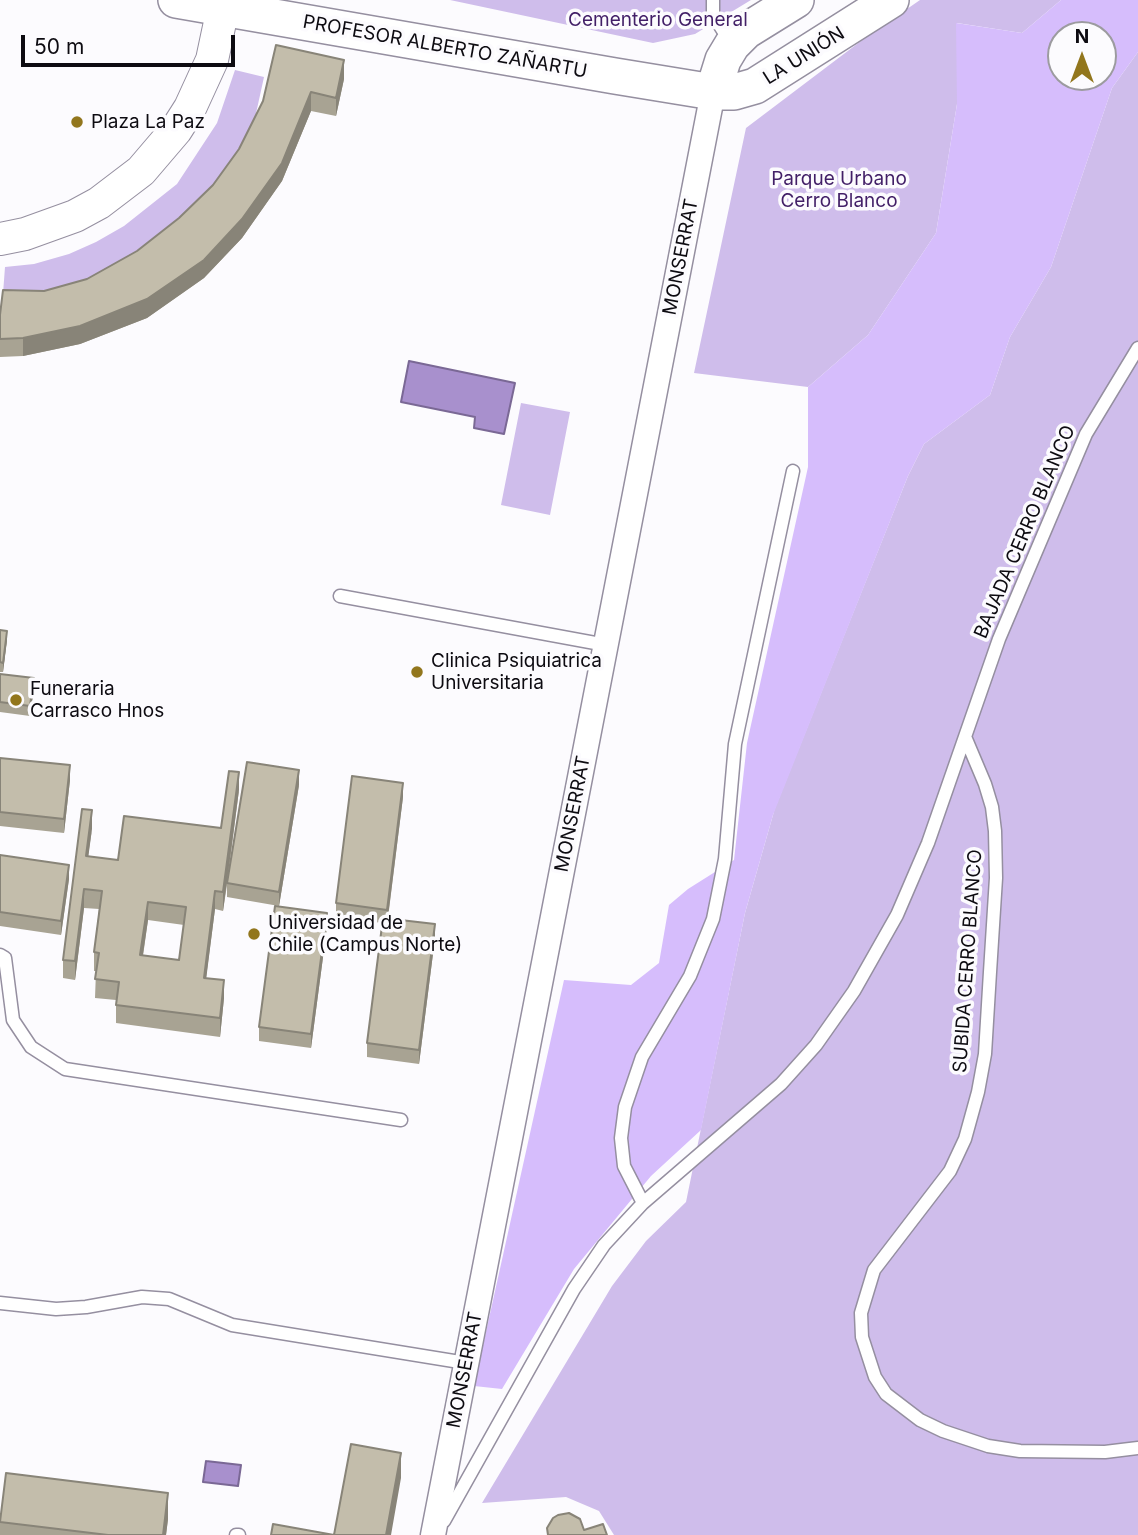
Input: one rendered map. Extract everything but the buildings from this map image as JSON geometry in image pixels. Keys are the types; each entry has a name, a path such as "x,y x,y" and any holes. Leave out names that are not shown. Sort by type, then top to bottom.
{"main road":[{"name":"PROFESOR ALBERTO ZAÑARTU","path":"176,0 713,92"},
{"path":"713,92 723,60 732,45 746,31 796,0"},
{"name":"LA UNIÓN","path":"713,92 734,92 755,86 891,0"}],"street":[{"path":"0,239 25,234 75,216 99,203 141,171 176,130 196,96 212,60 223,8"},
{"name":"MONSERRAT","path":"435,1535 713,92"}],"lane":[{"path":"713,0 713,15 732,45"},
{"name":"BAJADA CERRO BLANCO","path":"966,739 999,639 1086,434 1138,348"},
{"path":"643,1203 624,1166 621,1138 625,1107 642,1056 690,976 703,950 713,919 725,859 735,744 793,471"},
{"path":"340,596 606,646"},
{"path":"435,1535 574,1289 604,1244 643,1203 781,1084 809,1053 843,1007 866,972 909,889 966,739"},
{"name":"SUBIDA CERRO BLANCO","path":"966,739 985,784 995,831 996,878 985,1054 981,1079 959,1155 950,1171 874,1270 861,1313 862,1337 875,1377 886,1394 920,1420 943,1431 988,1446 1020,1451 1105,1452 1138,1448"},
{"path":"0,955 5,958 13,1020 31,1046 65,1069 401,1120"},
{"path":"0,1303 56,1309 86,1307 142,1297 169,1299 232,1325 466,1363"}],"green space":[{"name":"Cementerio General","path":"450,0 751,0 695,34 653,43"},
{"name":"Parque Urbano Cerro Blanco","path":"920,0 1061,0 1022,33 957,23 957,104 936,233 868,335 808,387 694,373 746,128"},
{"path":"1138,52 1138,1535 614,1535 599,1511 566,1497 482,1503 612,1286 646,1241 686,1202 745,913 775,808 908,476 924,444 990,395 1010,337 1051,267 1111,91 1117,91 1117,81"},
{"name":"Plaza La Paz","path":"235,70 264,77 255,118 226,177 145,261 2,307 5,267 34,264 69,254 96,242 124,226 177,184 217,123"},
{"path":"521,403 570,412 550,515 501,505"}],"shaded area":[{"path":"1061,0 1138,0 1138,52 1117,81 1117,21 1047,21 1047,91 1111,91 1051,267 1010,337 990,395 924,444 908,476 773,815 745,913 701,1130 651,1176 574,1269 502,1389 474,1386 564,980 631,985 659,963 669,905 688,889 734,860 747,743 808,467 808,387 868,335 936,233 957,104 956,23 1022,33"},
{"path":"409,361 515,383 504,434 474,428 475,417 401,402"},
{"path":"206,1461 241,1465 238,1486 203,1482"}],"place":[{"name":"Plaza La Paz","path":"77,122"},
{"name":"Clinica Psiquiatrica Universitaria","path":"417,672"},
{"name":"Funeraria Carrasco Hnos","path":"16,700"},
{"name":"Universidad de Chile (Campus Norte)","path":"254,934"}]}
